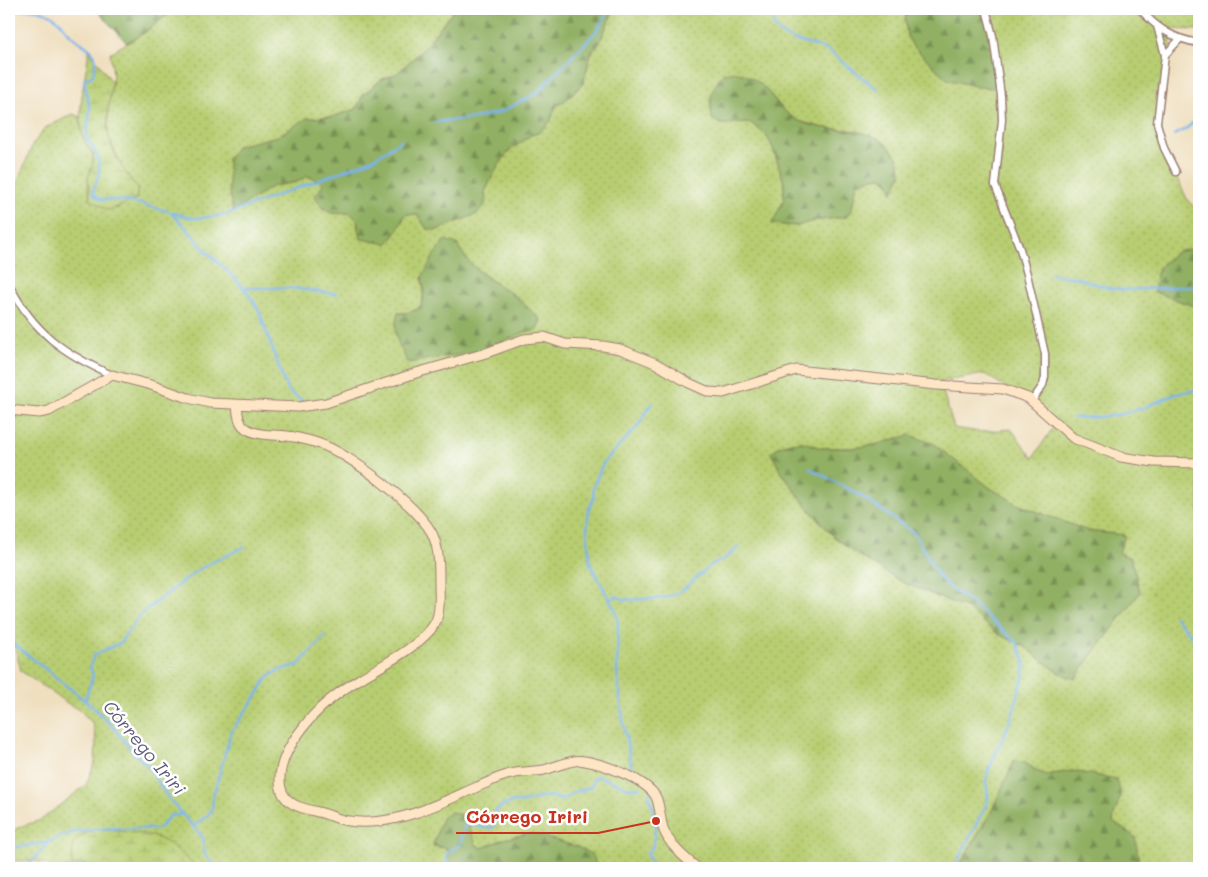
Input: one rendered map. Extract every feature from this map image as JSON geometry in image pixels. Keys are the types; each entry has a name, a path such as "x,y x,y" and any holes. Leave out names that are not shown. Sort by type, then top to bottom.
{"street":[{"path":"986,9 993,36 1001,96 1002,125 995,185 1022,257 1045,354 1043,385 1032,401"},
{"path":"1140,9 1158,26 1175,38 1199,43"},
{"path":"1158,26 1165,55 1157,123 1164,148 1176,172"},
{"path":"1165,55 1180,39"},
{"path":"9,284 30,320 62,350 112,375 210,403 298,407 326,402 486,353 524,339 544,337 564,344 620,349 654,363 709,392 724,393 796,370 927,384 1003,389 1028,398 1073,438 1121,457 1154,462 1199,463"},
{"path":"9,410 39,413 49,411 112,375"},
{"path":"237,405 239,420 247,429 271,435 294,437 322,445 366,470 412,509 434,538 437,553 439,602 438,614 434,624 427,633 397,657 358,680 327,701 314,713 291,743 284,758 280,772 280,782 285,798 301,809 349,821 384,821 405,816 505,775 541,770 582,760 617,772 648,787 656,797 664,830 679,853 697,868"}],"green space":[{"path":"96,9 175,9 144,33 127,43"},
{"path":"175,9 455,9 421,51 396,74 382,79 363,95 356,109 332,117 321,117 278,136 237,146 228,159 229,172 261,193 273,186 297,182 307,176 318,180 323,185 321,207 335,213 350,213 357,219 358,230 394,236 405,214 418,215 427,229 437,230 477,214 484,207 485,191 498,166 509,151 531,135 538,133 549,123 556,106 583,84 591,53 599,44 614,9 799,9 810,13 827,15 844,11 908,9 905,19 907,36 913,46 947,79 975,85 985,9 1199,9 1199,30 1171,29 1171,42 1159,111 1160,143 1188,201 1199,211 1199,249 1178,251 1160,266 1156,277 1155,292 1199,308 1199,868 1140,868 1131,843 1123,831 1113,822 1114,811 1118,803 1116,779 1072,771 1046,775 1024,762 1015,761 992,810 958,868 597,868 597,866 526,834 504,839 482,848 476,845 468,823 442,818 435,839 438,847 447,848 448,868 195,868 175,849 151,836 72,866 81,864 104,868 58,868 35,861 10,861 9,834 19,827 41,820 86,785 95,762 96,740 93,724 81,711 21,671 16,650 9,641 9,203 33,144 45,128 73,114 80,117 87,145 93,154 93,163 88,178 90,199 117,209 124,203 136,199 138,188 126,176 108,136 108,111 113,74 110,53 144,33","holes":["764,88 786,113 799,121 824,128 859,131 902,175 892,191 890,184 882,177 857,182 852,208 846,217 812,221 798,226 772,224 784,200 784,183 773,148 766,134 751,123 721,124 712,119 710,98","457,244 468,261 491,280 515,296 541,320 537,330 525,332 398,313 419,309 423,294 422,278","985,374 1008,389 1036,401 1054,426 1033,458 1011,429 980,432 954,428 940,382","898,438 1017,504 1088,531 1125,536 1118,553 1131,558 1140,592 1075,678 1059,673 1024,646 998,634 968,609 902,582 833,536 808,508 782,473 771,453 778,447 790,443 803,442 821,448 851,448 875,445"]},
{"path":"455,9 600,9 601,12 604,9 614,9 599,44 591,53 583,84 556,106 550,122 538,133 531,135 509,151 498,166 485,191 486,200 484,207 477,214 437,230 427,229 418,215 406,214 394,236 387,244 361,239 357,220 350,213 333,213 322,207 315,196 323,185 318,180 307,176 297,182 273,186 233,212 229,192 228,159 237,146 278,136 307,118 332,117 356,109 363,95 382,79 396,74 421,51"},
{"path":"799,9 884,9 844,11 825,16 811,14"},
{"path":"908,9 985,9 1001,79 994,88 978,87 947,79 913,46 907,36 905,19"},
{"path":"89,50 112,82 108,117 109,137 120,164 138,188 136,199 107,210 90,199 88,178 93,163 93,154 87,146 81,129 81,100"},
{"path":"735,72 757,81 790,116 797,120 809,125 863,133 875,137 886,144 895,154 901,169 900,177 893,192 890,184 882,177 872,178 857,183 852,208 846,217 812,221 798,226 772,224 784,200 784,183 773,148 766,135 751,123 721,124 712,119 711,95 713,90 723,74"},
{"path":"445,240 457,244 475,268 515,296 541,319 537,330 525,332 482,351 407,363 395,329 398,313 419,309 423,300 424,288 422,278 434,255"},
{"path":"1199,249 1199,308 1155,292 1156,277 1160,266 1178,251"},
{"path":"910,435 934,444 989,487 1017,504 1088,531 1125,535 1119,553 1131,558 1140,592 1075,679 1059,673 1024,646 998,634 968,609 902,582 861,557 833,536 808,508 782,473 771,453 778,447 790,443 803,442 821,448 851,448 875,445"},
{"path":"1014,761 1024,762 1046,775 1072,771 1116,779 1120,796 1113,822 1135,837 1140,868 958,868 992,810"},
{"path":"451,812 462,815 468,823 476,845 482,848 504,839 534,834 578,847 593,855 597,868 448,868 447,848 433,846 442,818"},
{"path":"95,830 133,832 161,839 169,843 195,868 104,868 81,864 72,866 72,852 75,842 82,835"}],"waterway":[{"path":"435,122 476,118 501,112 537,93 596,32 609,9"},
{"path":"775,9 774,27 781,33 794,40 829,51 878,90"},
{"path":"9,13 36,10 49,14 55,17 70,34 91,50 94,55 95,67 92,76 84,81 90,109 86,139 93,147 99,162 98,178 93,193 102,200 120,200 141,204 192,218 228,214 373,159 402,140"},
{"path":"1174,135 1186,129 1199,117"},
{"path":"172,214 235,279 254,302 259,311 286,387 303,401"},
{"path":"1051,274 1078,278 1109,288 1123,290 1199,286"},
{"path":"245,288 292,288 337,294"},
{"path":"1073,418 1121,414 1143,408 1176,394 1199,389"},
{"path":"633,776 623,721 617,670 618,622 616,612 590,563 587,529 589,509 594,498 593,489 604,462 637,427 652,403"},
{"path":"809,468 858,494 914,533 938,575 947,586 971,602 1017,643 1025,662 1023,678 1011,719 988,771 986,782 987,803 954,868"},
{"path":"610,599 616,596 626,600 655,599 674,595 739,546"},
{"path":"85,700 93,676 90,666 94,655 120,643 140,615 183,581 203,567 244,547"},
{"path":"1174,616 1199,642"},
{"path":"194,826 208,815 212,809 213,797 231,732 267,678 279,670 298,665 326,635"},
{"name":"Córrego Iriri","path":"9,640 92,706 113,727 134,753 147,765 169,799 204,839 204,852 217,868"},
{"name":"Córrego Iriri","path":"447,868 447,852 460,845 465,826 467,824 492,828 495,823 492,817 493,814 500,807 513,802 523,802 548,796 563,800 572,793 591,787 594,778 597,776 629,788 641,787"},
{"name":"Córrego Iriri","path":"649,793 656,821 653,846 647,854 654,868"},
{"path":"9,845 18,847 48,842 74,832 110,828 157,829 162,826 169,816 183,814"},
{"path":"22,868 32,862 47,843"},
{"name":"Córrego Iriri","path":"369,868 379,864 395,868"}],"place":[{"name":"Córrego Iriri","path":"656,821"}]}
